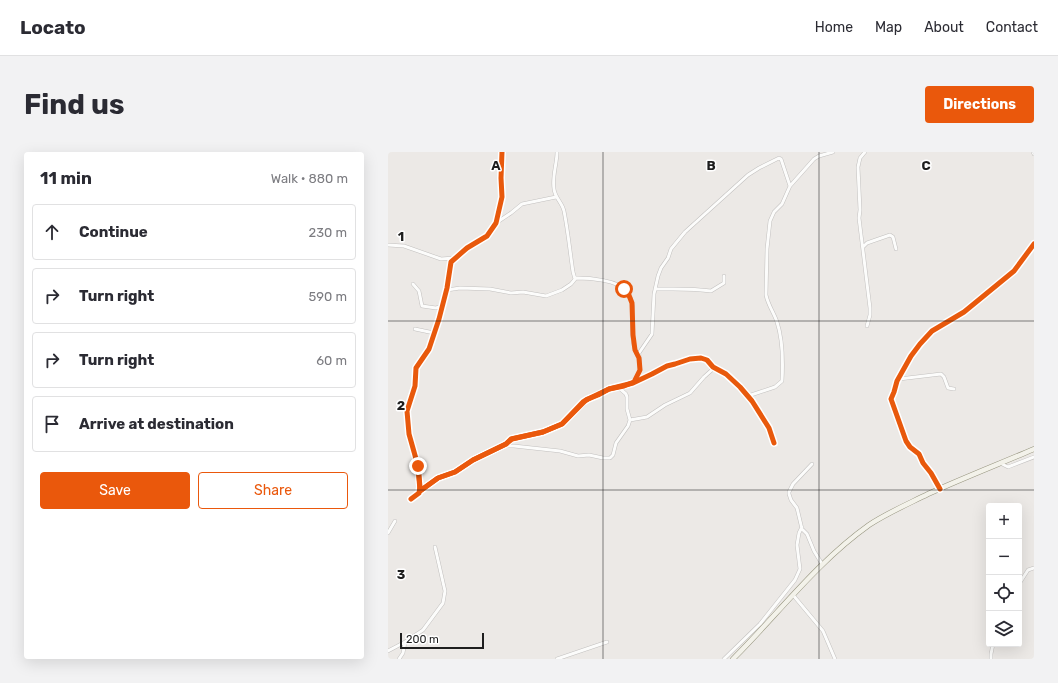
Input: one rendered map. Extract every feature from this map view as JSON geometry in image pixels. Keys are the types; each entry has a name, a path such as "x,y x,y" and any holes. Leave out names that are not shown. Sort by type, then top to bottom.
{"main road":[{"path":"733,659 822,564 869,525 900,507 940,488 1034,449"}],"street":[{"path":"420,491 418,466 409,434 407,411 415,386 416,368 429,349 447,290 451,262 467,248 487,236 496,223 502,196 502,152"},
{"path":"447,290 460,288 490,289 511,293 523,292 546,296 556,293 571,285 575,279 565,217 561,204 556,197 553,181 558,152"},
{"path":"748,396 775,387 782,381 782,350 779,327 766,295 767,249 772,214 782,204 790,186 817,156 833,152"},
{"path":"865,152 860,158 858,167 859,218 870,312 866,326"},
{"path":"646,377 642,375 640,369 639,353 652,334 655,289 661,268 668,258 671,249 718,201 748,175 759,168 780,158 782,159 790,186"},
{"path":"496,223 523,204 556,197"},
{"path":"862,247 867,243 890,235 893,238 896,249"},
{"path":"940,488 923,463 919,454 907,444 890,399 899,379 920,344 932,331 970,308 1014,271 1034,244"},
{"path":"388,245 404,246 441,259 454,258"},
{"path":"655,289 687,288 711,291 724,283 724,276"},
{"path":"575,279 600,280 621,287 628,293 633,310 632,323 635,350 639,358"},
{"path":"413,284 419,291 422,306 436,308 442,306"},
{"path":"415,329 434,333"},
{"path":"411,499 438,478 455,472 473,460 502,446 513,438 543,432 562,424 586,400 606,390 634,382 667,366 690,359 704,359 714,368 726,374 748,396 769,428 774,443"},
{"path":"630,420 647,417 665,405 690,393 714,368"},
{"path":"634,382 640,369"},
{"path":"899,379 941,374 944,377 948,388 954,390"},
{"path":"502,446 552,450 578,456 592,455 607,459 613,455 618,440 630,420 627,409 627,397 618,387"},
{"path":"1020,455 1020,462"},
{"path":"1000,463 1008,467 1034,457"},
{"path":"812,464 793,484 788,492 791,500 797,508 802,527 822,564"},
{"path":"388,533 395,520"},
{"path":"724,659 760,624 794,580 800,569 797,545 802,527"},
{"path":"388,651 406,642 425,628 441,607 445,591 436,547"},
{"path":"1022,579 1028,570 1034,568"},
{"path":"793,595 823,631 835,659"},
{"path":"399,659 403,653 406,642"},
{"path":"557,659 607,642"},
{"path":"991,659 992,647"}],"cycle path":[{"path":"411,499 419,493 420,487 418,466 409,434 407,411 415,386 416,368 429,349 439,319 447,288 451,262 467,248 487,236 496,223 502,197 502,152"},
{"path":"940,489 931,473 923,463 919,454 910,447 906,441 891,399 897,381 911,356 932,331 964,312 1014,271 1034,244"},
{"path":"420,491 438,478 455,472 473,460 506,444 511,439 543,432 562,424 583,402 588,399 609,389 633,383 667,366 690,359 701,358 707,360 713,367 726,374 740,387 752,401 769,428 774,443"}],"route":[{"path":"418,466 420,491 438,478 455,472 464,465 506,444 512,439 543,432 562,424 586,400 606,390 634,382 640,370 639,358 635,350 633,335 632,303 630,296 624,289"}]}
